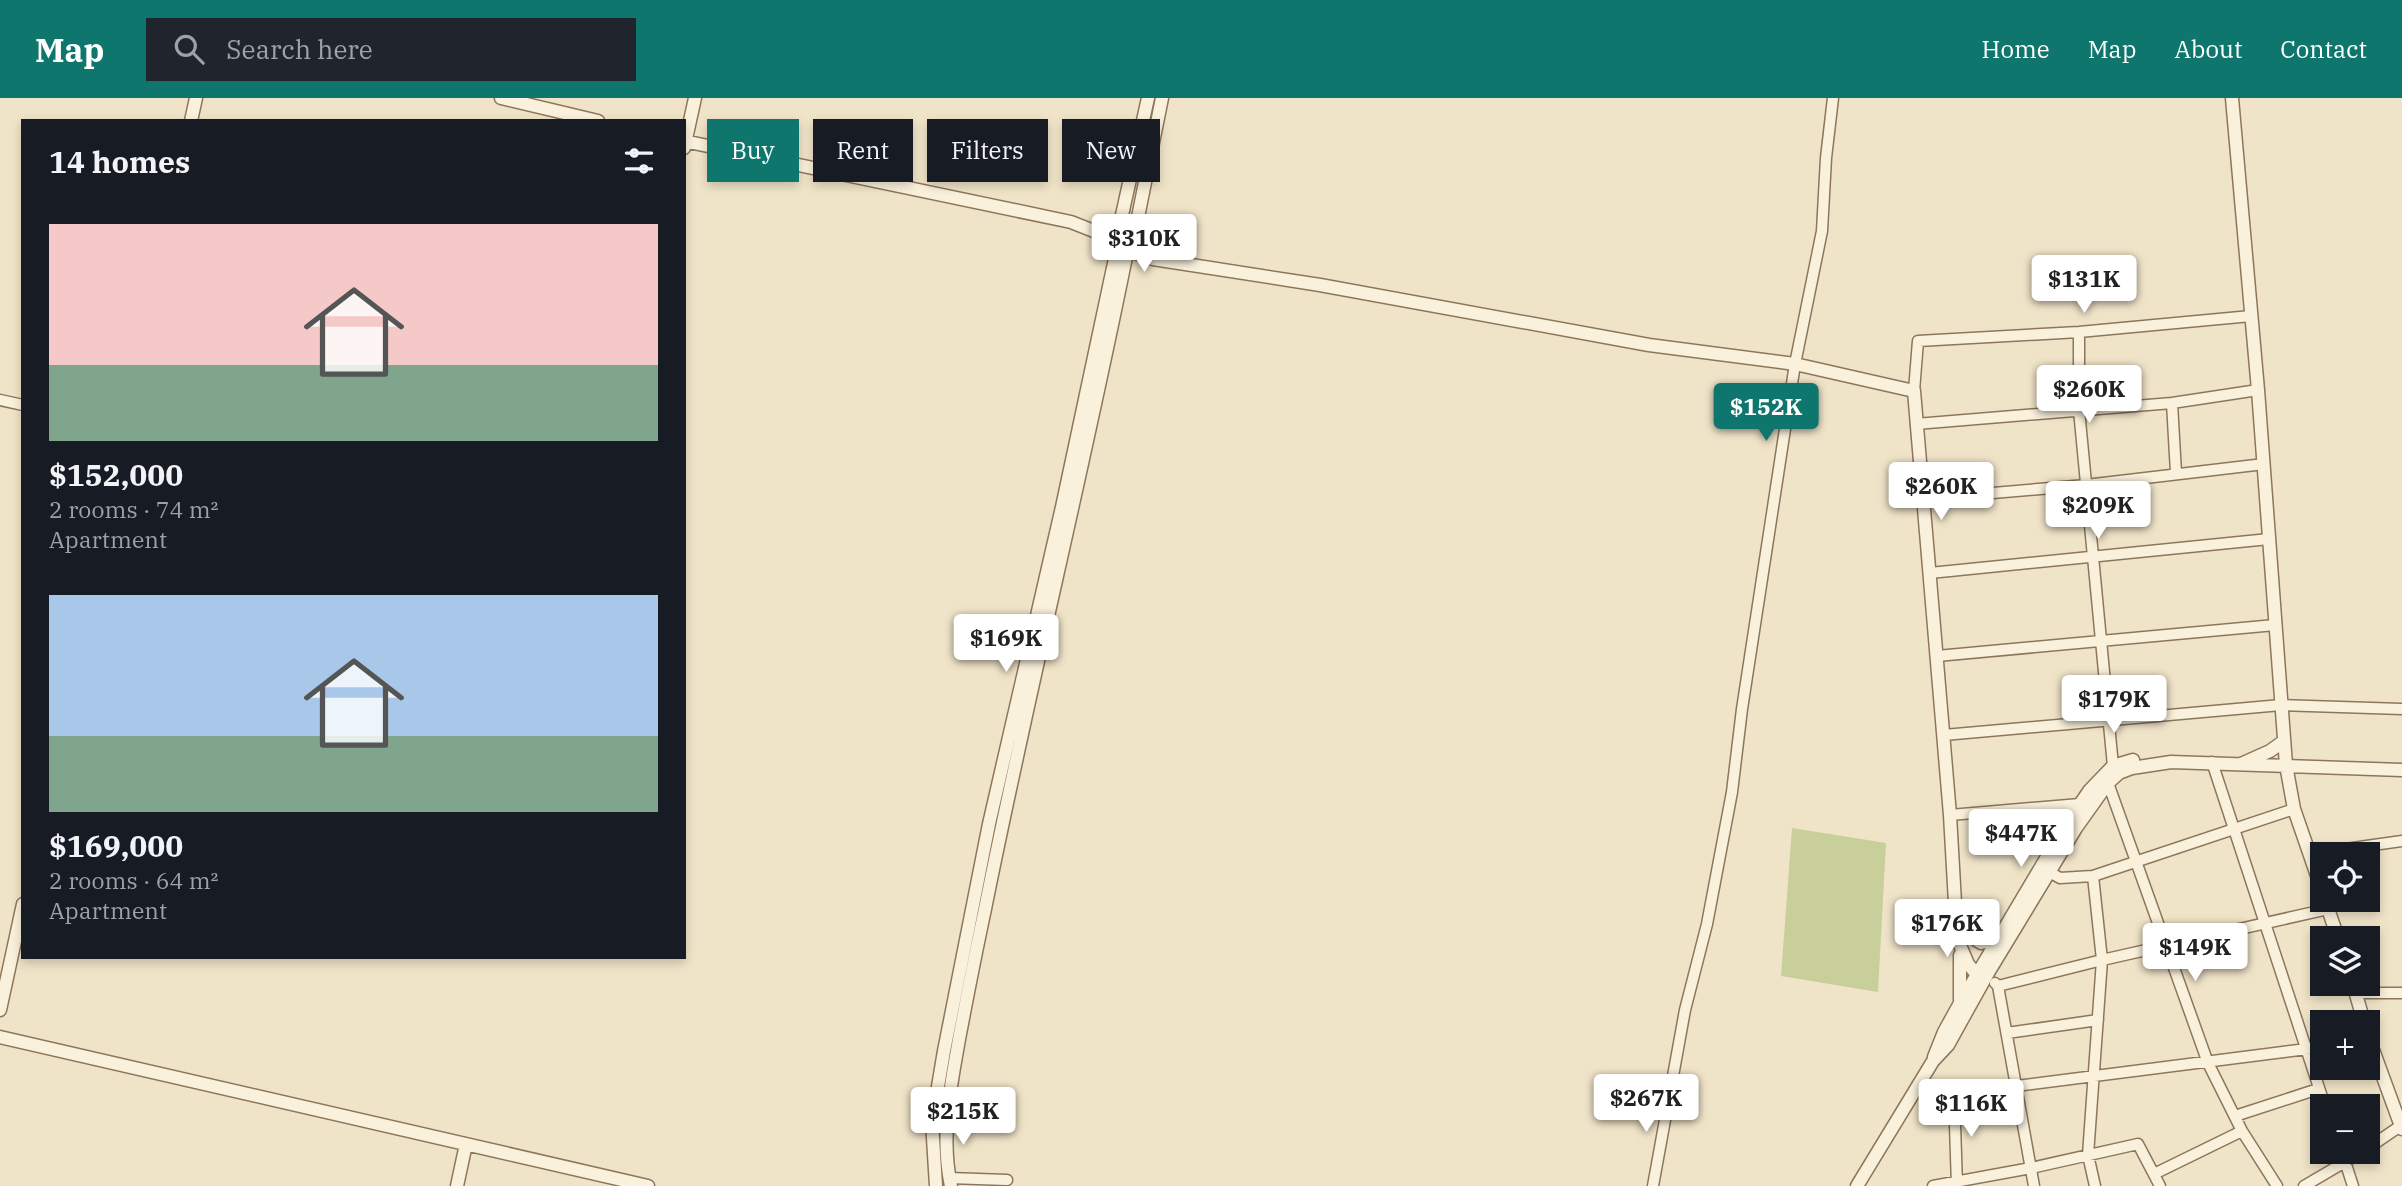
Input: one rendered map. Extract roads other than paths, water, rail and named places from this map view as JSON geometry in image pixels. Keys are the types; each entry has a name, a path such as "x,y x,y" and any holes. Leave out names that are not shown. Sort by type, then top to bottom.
{"street":[{"path":"191,119 196,98"},
{"path":"501,98 590,119"},
{"path":"686,138 695,98"},
{"path":"1125,243 1148,98"},
{"path":"936,1186 932,1142 934,1107 985,874 1028,702 1125,243 1162,98"},
{"path":"1653,1186 1685,1010 1707,924 1732,792 1742,709 1795,364 1822,231 1833,98"},
{"path":"2232,98 2264,464 2286,765 2294,809 2310,854"},
{"path":"686,143 1071,222 1168,260 1649,345 1795,364 1914,391"},
{"path":"1960,1003 1960,947 1956,933 1944,735 1916,424 1914,391 1918,341 2079,332 2251,316"},
{"path":"2079,332 2079,410 2113,766"},
{"path":"1916,424 2172,403 2258,390"},
{"path":"0,400 21,405"},
{"path":"2172,403 2176,473"},
{"path":"1922,499 2086,485 2264,464"},
{"path":"1930,573 2269,539"},
{"path":"1937,656 2275,625"},
{"path":"1944,735 2281,705 2402,709"},
{"path":"2241,765 2284,741"},
{"path":"1933,1061 1960,1003 1982,975 2045,870 2080,804 2098,780 2113,766 2140,760 2267,767 2286,765 2402,770"},
{"path":"1860,1185 1933,1061 1948,1045 1999,938 2108,783 2124,771 2171,762"},
{"path":"2212,762 2320,1094"},
{"path":"2108,783 2208,1063 2242,1131 2277,1186"},
{"path":"1950,815 2080,804"},
{"path":"2045,870 2064,878 2093,876 2294,809"},
{"path":"2380,844 2402,841"},
{"path":"985,874 948,1099 946,1124 950,1182 1007,1180"},
{"path":"2093,876 2102,960 2088,1155 2095,1186"},
{"path":"1998,986 2102,960 2265,925 2310,910"},
{"path":"0,1010 21,913"},
{"path":"1957,918 1982,975"},
{"path":"1962,931 1980,943 1999,938"},
{"path":"1960,947 1982,975 1998,986 2034,1186"},
{"path":"2380,991 2402,993"},
{"path":"2007,1033 2098,1020"},
{"path":"0,1037 648,1186"},
{"path":"1919,1084 1954,1094 2310,1049"},
{"path":"2380,1068 2402,1126 2380,1140"},
{"path":"2235,1116 2318,1089"},
{"path":"1954,1094 1957,1184"},
{"path":"2154,1174 2242,1131"},
{"path":"457,1186 466,1144"},
{"path":"1933,1186 1957,1184 2138,1144 2160,1186"},
{"path":"2304,1186 2334,1164"},
{"path":"2346,1164 2353,1186"}]}
